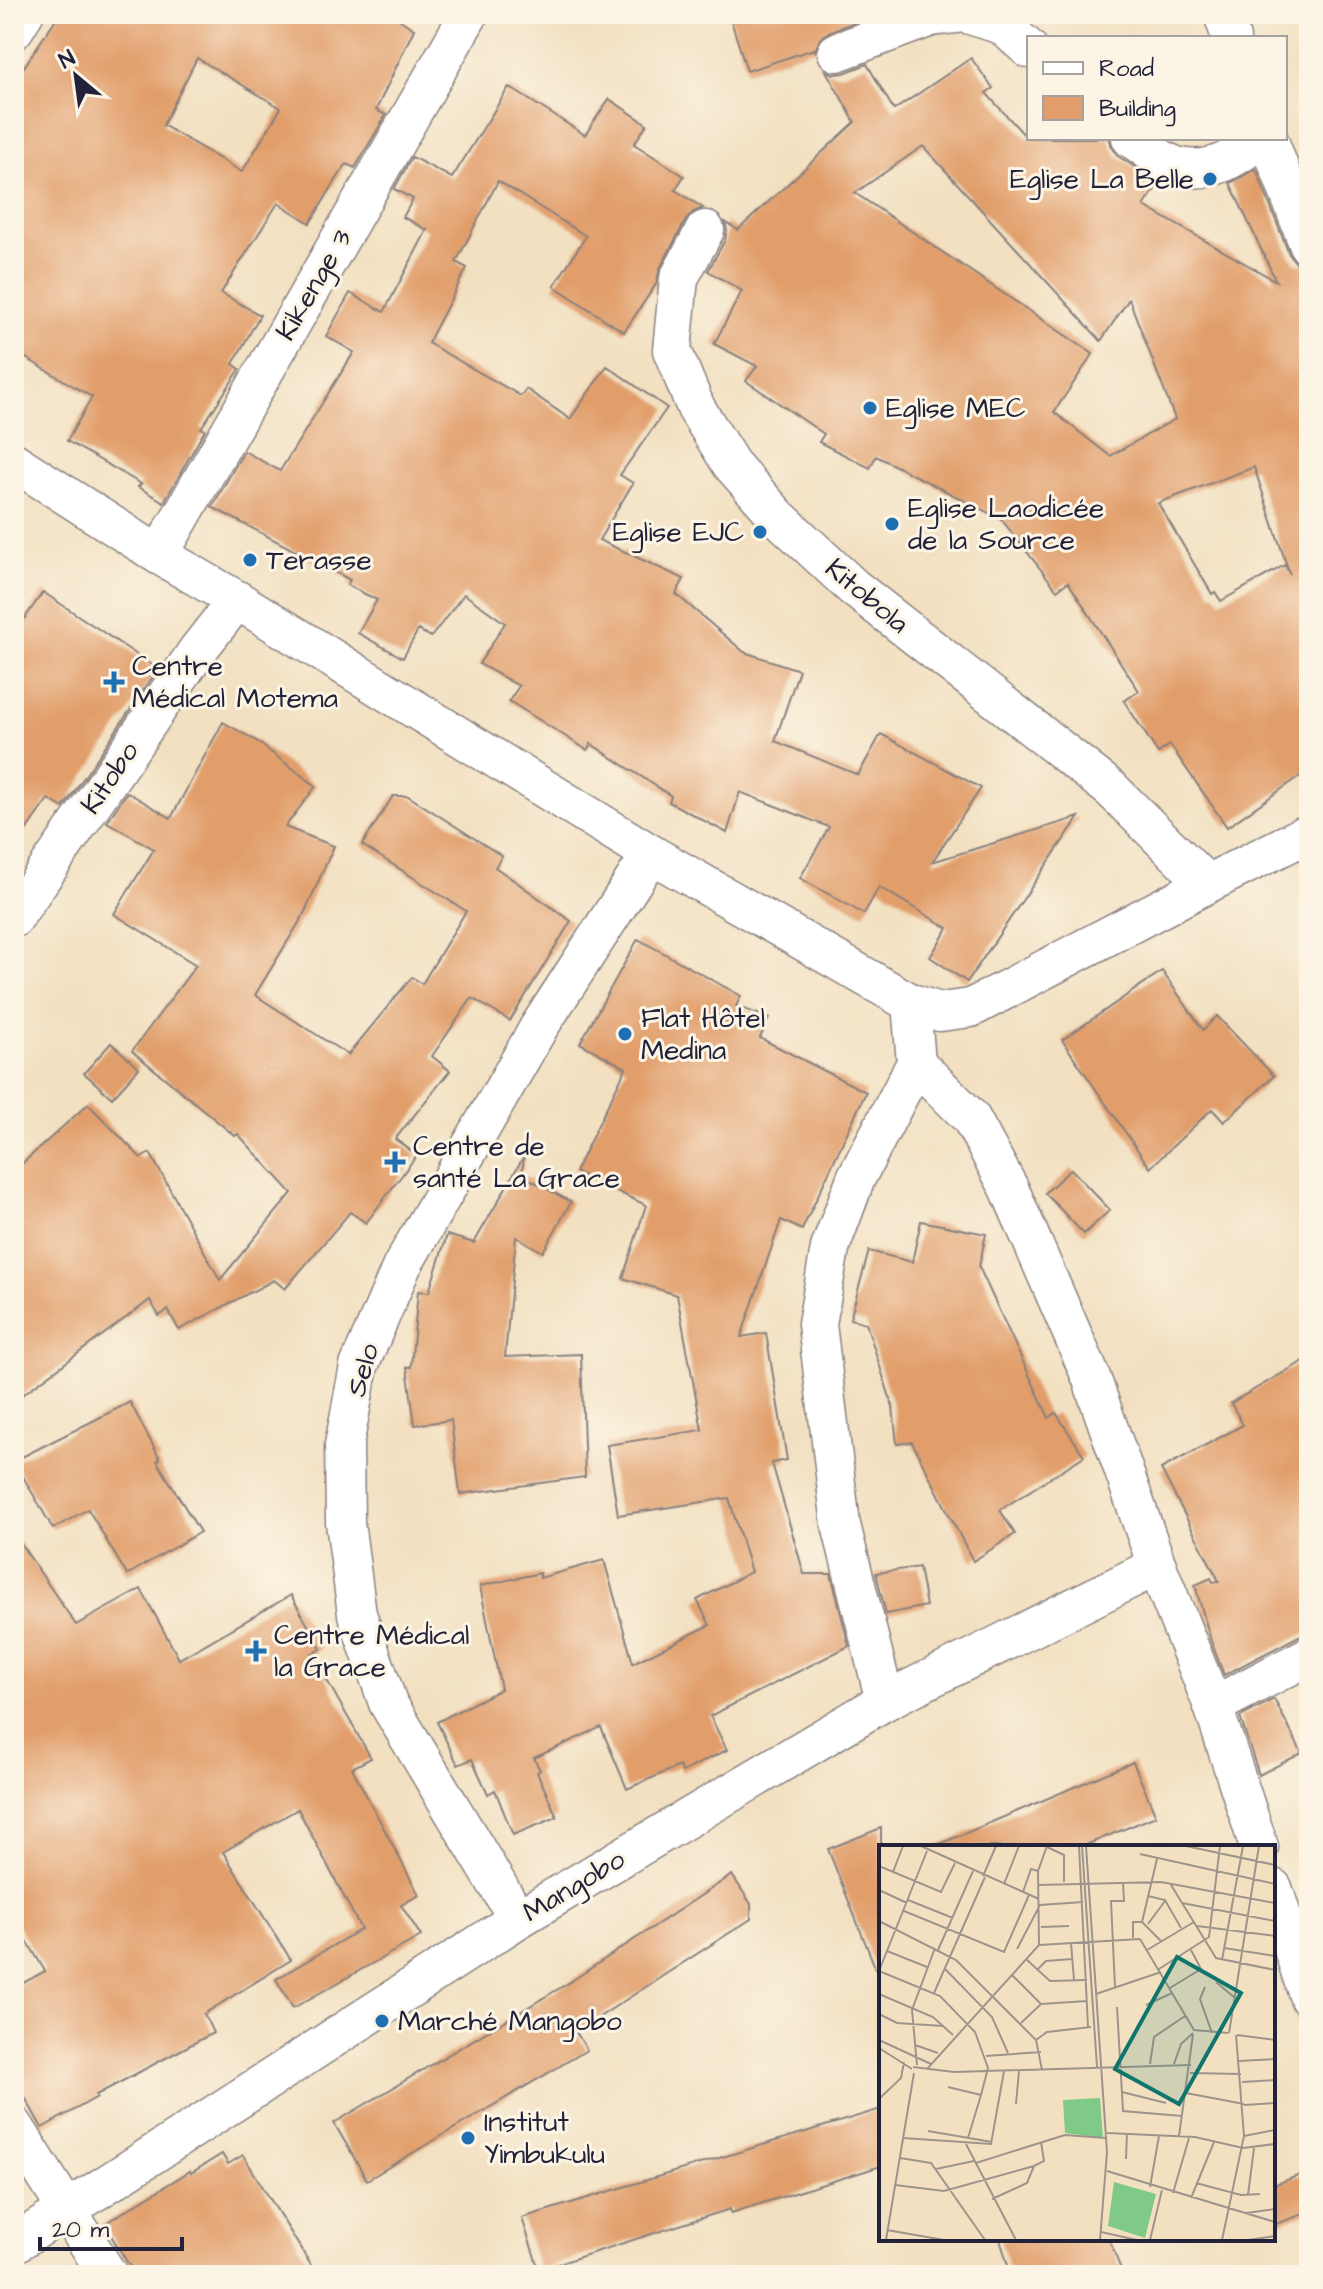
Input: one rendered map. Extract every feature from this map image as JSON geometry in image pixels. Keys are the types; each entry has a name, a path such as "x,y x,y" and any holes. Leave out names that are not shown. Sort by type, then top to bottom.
{"street":[{"path":"14,30 24,14"},
{"name":"Kikenge 3","path":"159,555 469,14"},
{"path":"837,52 931,17 957,14"},
{"path":"967,14 1002,25 1027,47"},
{"path":"1223,14 1230,36"},
{"path":"1134,140 1178,167 1205,169 1234,160 1259,140"},
{"path":"1269,140 1309,246"},
{"name":"Kitobola","path":"705,230 679,278 672,350 696,408 731,464 779,518 853,587 1111,789 1207,884"},
{"path":"14,462 159,555 651,854 911,1003 940,1012 971,1008 1309,833"},
{"name":"Kitobo","path":"14,918 197,651 237,600"},
{"name":"Selo","path":"518,1919 388,1703 357,1614 345,1522 344,1445 359,1366 402,1266 539,1027 651,854"},
{"path":"885,1701 841,1525 817,1324 830,1248 840,1220 856,1178 916,1063 911,1003"},
{"path":"916,1063 971,1118 1009,1188 1091,1377 1157,1566 1213,1706 1258,1845"},
{"name":"Mangobo","path":"14,2244 518,1919 885,1701 1157,1566"},
{"path":"1213,1706 1309,1656"},
{"path":"1275,1894 1309,1998"},
{"path":"14,2126 108,2275"}],"building":[{"path":"59,14 391,14 414,29 376,110 386,115 355,168 346,164 310,223 278,203 221,293 260,315 233,364 240,369 201,428 205,430 164,502 138,487 141,484 67,441 92,397 14,351 14,82","holes":["197,58 281,108 242,172 163,125"]},
{"path":"729,14 876,14 829,32 820,39 815,51 747,71"},
{"path":"971,58 993,88 986,93 1027,140 1110,140 1118,156 1159,183 1144,206 1276,281 1230,183 1256,169 1289,254 1296,263 1309,267 1309,770 1227,827 1170,745 1158,753 1124,701 1139,691 1068,582 1057,590 1001,519 876,456 870,468 819,442 824,434 746,381 757,366 714,344 742,291 708,271 725,240 725,222 738,230 855,122 826,71 844,73 867,64 894,110","holes":["923,146 1101,341 1129,299 1175,419 1110,456 1054,412 1093,354 855,193","1254,467 1290,575 1285,565 1221,601 1215,592 1212,594 1158,503"]},
{"path":"509,87 585,135 609,99 647,124 634,144 684,176 675,190 703,208 693,212 686,220 660,268 656,284 624,332 554,286 586,236 498,181 456,262 467,268 428,343 521,396 526,389 570,419 607,366 667,408 620,475 633,483 599,540 684,579 676,594 744,652 799,670 775,741 858,775 881,734 981,788 932,862 1079,817 967,982 930,957 948,928 879,887 864,914 800,878 829,827 740,792 727,833 669,802 671,796 591,744 587,750 509,701 519,686 479,664 505,623 464,594 431,637 418,630 403,658 358,633 377,600 347,585 350,580 212,507 244,451 280,471 354,352 326,336 350,293 384,312 427,230 403,217 413,199 394,189 412,157 452,178"},
{"path":"43,592 158,669 63,808 48,799 14,847 14,634"},
{"path":"223,722 255,740 316,786 285,827 334,846 303,916 255,995 348,1055 412,977 422,984 466,911 362,845 393,796 408,796 502,856 495,867 571,921 510,1021 472,998 432,1056 450,1071 395,1139 417,1155 366,1223 350,1212 285,1289 274,1280 179,1330 168,1310 159,1316 150,1300 14,1401 14,1171 88,1104 141,1158 150,1153 220,1280 292,1193 238,1134 235,1136 132,1051 196,965 114,914 154,849 107,822 127,792 171,818"},
{"path":"638,939 741,996 736,1006 769,1018 760,1038 866,1092 802,1230 781,1220 741,1337 766,1333 787,1460 772,1463 804,1574 831,1574 849,1646 710,1716 727,1750 682,1772 679,1766 627,1789 601,1727 534,1758 557,1817 513,1835 495,1790 488,1794 472,1759 458,1765 437,1722 501,1689 480,1586 540,1573 540,1578 604,1560 633,1663 710,1625 697,1600 751,1572 729,1498 618,1515 607,1445 702,1430 677,1295 623,1278 646,1205 575,1172 626,1068 580,1043"},
{"path":"1162,971 1203,1030 1217,1016 1274,1076 1224,1122 1212,1109 1150,1168 1062,1040"},
{"path":"111,1043 139,1068 112,1098 84,1073"},
{"path":"524,1156 522,1175 571,1202 543,1252 516,1237 505,1357 581,1354 585,1477 460,1494 451,1420 415,1425 407,1367 411,1367 418,1291 429,1292 447,1235 474,1243"},
{"path":"1071,1169 1110,1210 1084,1234 1045,1193"},
{"path":"921,1221 986,1234 979,1267 1049,1418 1056,1413 1084,1456 1000,1510 1015,1534 973,1561 912,1442 897,1444 893,1407 866,1323 850,1319 869,1251 912,1262"},
{"path":"1309,1358 1309,1634 1299,1636 1224,1675 1195,1585 1211,1578 1213,1582 1219,1581 1161,1469 1243,1425 1231,1403"},
{"path":"130,1402 160,1459 157,1461 200,1532 127,1575 88,1509 53,1529 14,1461"},
{"path":"14,1534 76,1625 141,1589 179,1659 291,1595 321,1649 312,1654 371,1758 352,1768 419,1895 401,1905 421,1936 293,2008 276,1979 361,1929 298,1809 223,1852 291,1960 204,2014 213,2033 96,2095 42,2128 14,2078 14,1988 45,1971 14,1919"},
{"path":"919,1567 926,1606 886,1614 876,1573"},
{"path":"1274,1699 1302,1753 1259,1775 1240,1717"},
{"path":"1133,1762 1156,1816 1086,1845 938,1845"},
{"path":"881,1828 879,1977 828,1849"},
{"path":"732,1875 751,1904 751,1919 576,2032 587,2050 367,2180 334,2123 570,1982"},
{"path":"879,2110 879,2167 731,2213 730,2209 539,2270 522,2218"},
{"path":"222,2154 228,2164 243,2155 317,2275 135,2275 104,2224"},
{"path":"1309,2172 1309,2212 1275,2224 1275,2184"},
{"path":"1001,2241 1110,2241 1123,2275 1011,2275"}],"place":[{"name":"Eglise La Belle","path":"1210,179"},
{"name":"Eglise MEC","path":"870,408"},
{"name":"Eglise Laodicée de la Source","path":"892,524"},
{"name":"Eglise EJC","path":"760,532"},
{"name":"Terasse","path":"250,560"},
{"name":"Centre Médical Motema","path":"114,682"},
{"name":"Flat Hôtel Medina","path":"625,1034"},
{"name":"Centre de santé La Grace","path":"395,1162"},
{"name":"Centre Médical la Grace","path":"256,1651"},
{"name":"Marché Mangobo","path":"382,2021"},
{"name":"Institut Yimbukulu","path":"468,2138"}]}
